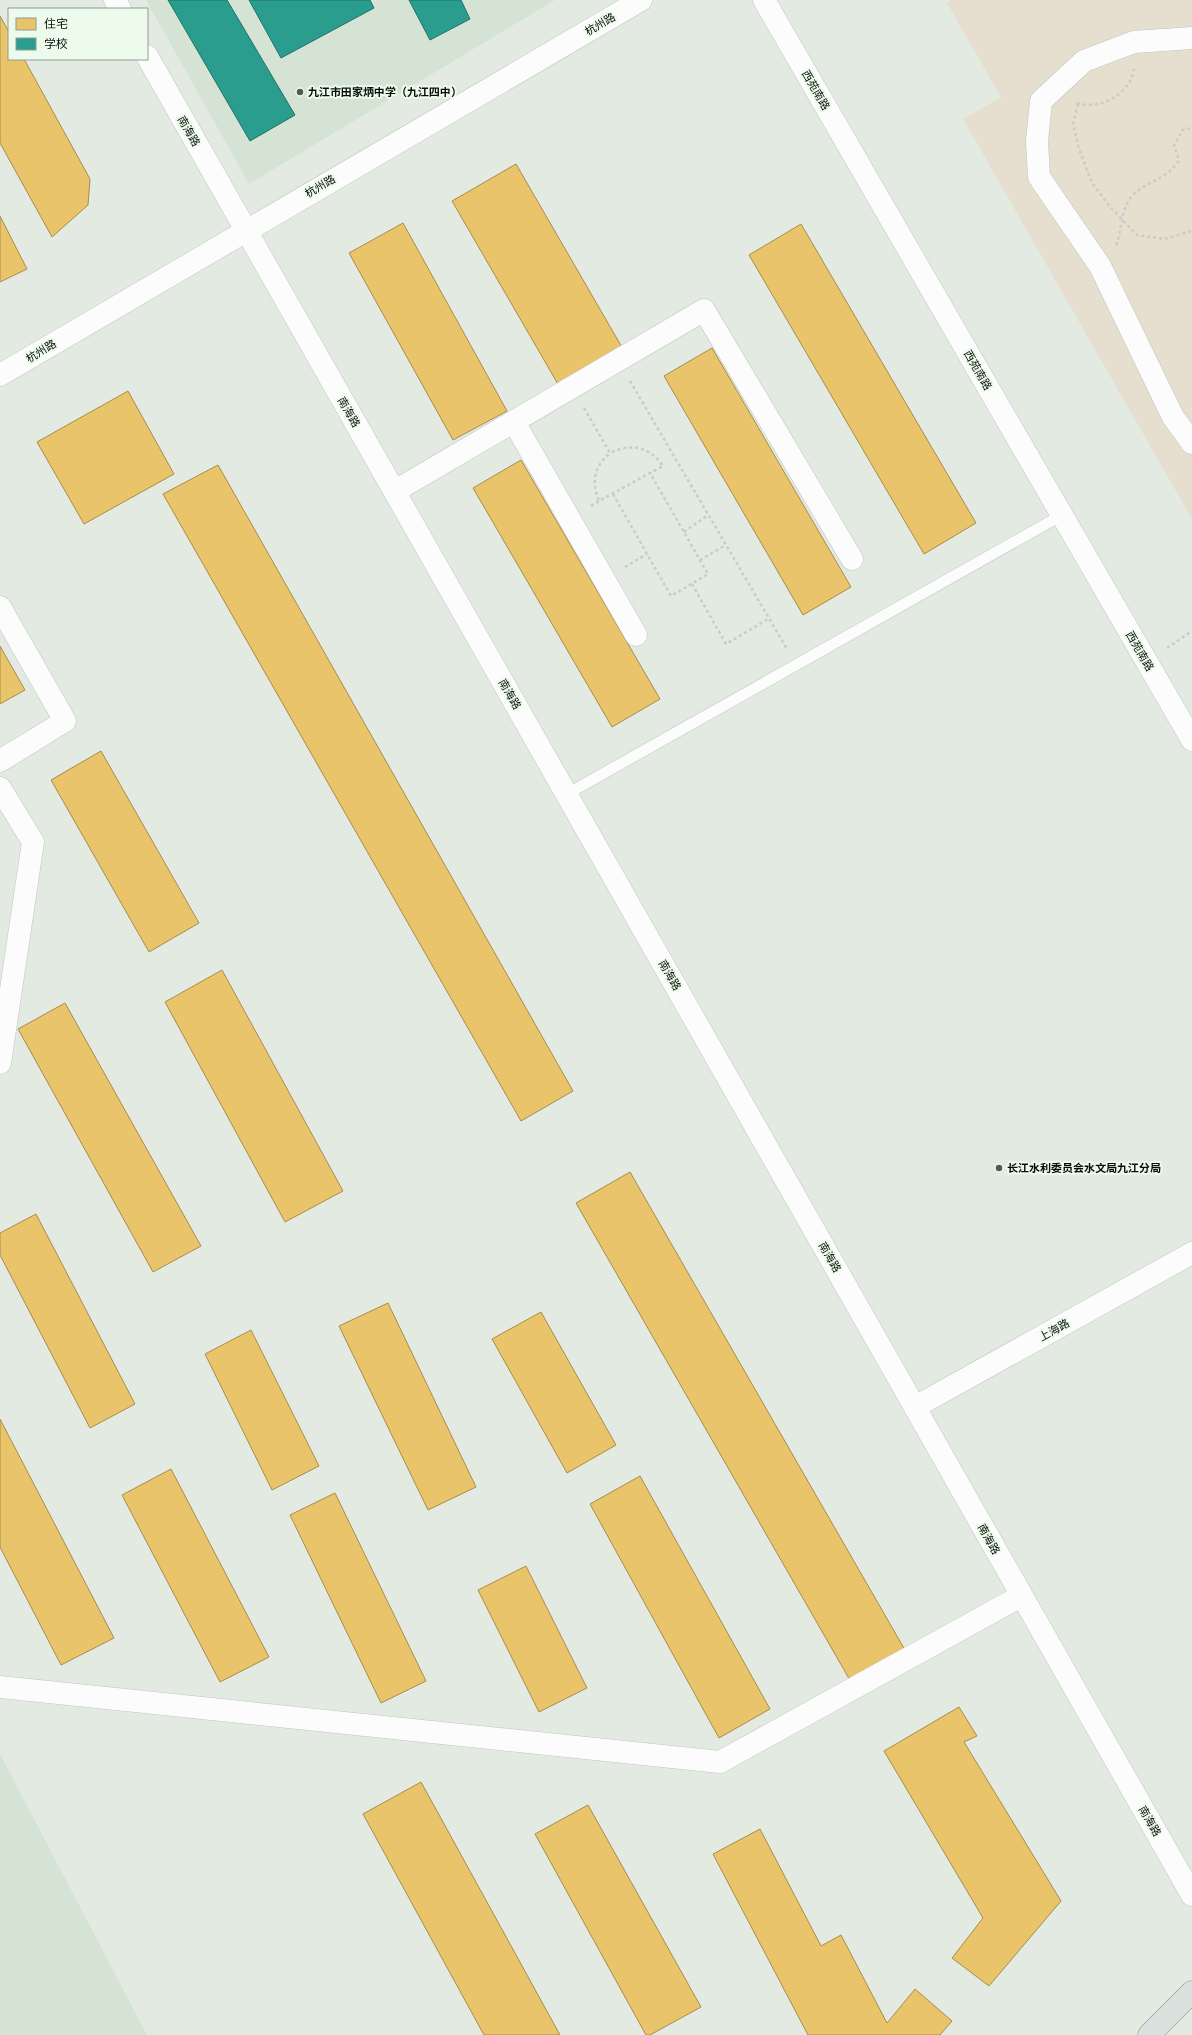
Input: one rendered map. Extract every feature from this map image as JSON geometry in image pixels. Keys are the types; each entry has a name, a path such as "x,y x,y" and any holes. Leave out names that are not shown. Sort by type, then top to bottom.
{"main road":[{"path":"1149,2035 1192,1992"}],"street":[{"name":"杭州路","path":"0,374 641,0"},
{"name":"西苑南路","path":"764,0 1192,740"},
{"path":"1192,38 1134,42 1084,61 1041,101 1037,141 1039,177 1100,266 1173,417 1192,443"},
{"name":"南海路","path":"148,58 1192,1895"},
{"path":"395,491 704,310 852,558"},
{"path":"514,422 636,635"},
{"path":"0,607 65,721 0,760"},
{"path":"0,788 33,842 0,1063"},
{"name":"上海路","path":"915,1407 1192,1253"},
{"path":"0,1688 720,1762 1021,1596"}],"lane":[{"path":"567,794 1062,516"}],"path":[{"path":"1056,88 1078,104 1099,104 1121,94 1134,71 1134,42"},
{"path":"1078,104 1073,124 1079,149 1092,183 1111,208 1137,235 1165,239 1192,231"},
{"path":"1123,220 1125,208 1135,193 1174,169 1179,160 1174,146 1182,130 1192,128"},
{"path":"618,360 768,619 797,665"},
{"path":"572,387 610,453"},
{"path":"630,446 640,447 649,452 663,466 599,502 594,491 594,479 602,460 610,453 630,446"},
{"path":"612,494 671,596 708,574 650,473"},
{"path":"684,532 708,516"},
{"path":"700,560 726,545"},
{"path":"692,584 726,644 768,619"},
{"path":"1146,662 1192,631"}],"shaded area":[{"name":"九江市田家炳中学（九江四中）","path":"146,0 555,0 249,184"},
{"path":"951,0 1192,0 1192,519 963,119 1001,97 947,3"},
{"path":"0,1754 147,2035 0,2035"}],"building: 住宅":[{"path":"0,16 8,30 8,60 25,60 90,179 88,205 52,237 0,143"},
{"path":"516,164 623,349 559,386 452,201"},
{"path":"0,216 27,269 0,282"},
{"path":"403,223 507,411 453,440 349,253"},
{"path":"801,224 976,523 924,554 749,255"},
{"path":"712,348 851,587 803,615 664,376"},
{"path":"128,391 174,474 84,524 37,442"},
{"path":"521,460 660,699 612,727 473,488"},
{"path":"218,465 573,1091 521,1121 163,494"},
{"path":"0,646 25,690 0,704"},
{"path":"101,751 199,923 149,952 51,780"},
{"path":"222,970 343,1191 285,1222 165,1002"},
{"path":"65,1003 201,1246 153,1272 18,1029"},
{"path":"630,1172 905,1650 851,1682 576,1203"},
{"path":"36,1214 135,1404 90,1428 0,1255 0,1233"},
{"path":"388,1303 476,1487 428,1510 339,1326"},
{"path":"541,1312 616,1445 567,1473 492,1339"},
{"path":"251,1330 319,1466 272,1490 205,1354"},
{"path":"0,1419 114,1638 61,1665 0,1547"},
{"path":"171,1469 269,1657 220,1682 122,1495"},
{"path":"640,1476 770,1709 719,1738 590,1504"},
{"path":"335,1493 426,1681 381,1703 290,1515"},
{"path":"526,1566 587,1688 539,1712 478,1590"},
{"path":"959,1707 977,1736 964,1742 1061,1901 989,1986 952,1958 983,1918 884,1751"},
{"path":"421,1782 560,2035 484,2035 363,1814"},
{"path":"588,1805 701,2007 650,2035 646,2035 535,1834"},
{"path":"760,1829 821,1946 841,1935 887,2023 915,1989 952,2021 940,2035 808,2035 713,1854"}],"building: 学校":[{"path":"168,0 227,0 295,115 250,141"},
{"path":"249,0 370,0 374,8 281,58"},
{"path":"409,0 461,0 470,19 430,40"}],"place":[{"name":"九江市田家炳中学（九江四中）","path":"300,92"},
{"name":"长江水利委员会水文局九江分局","path":"999,1168"}]}
